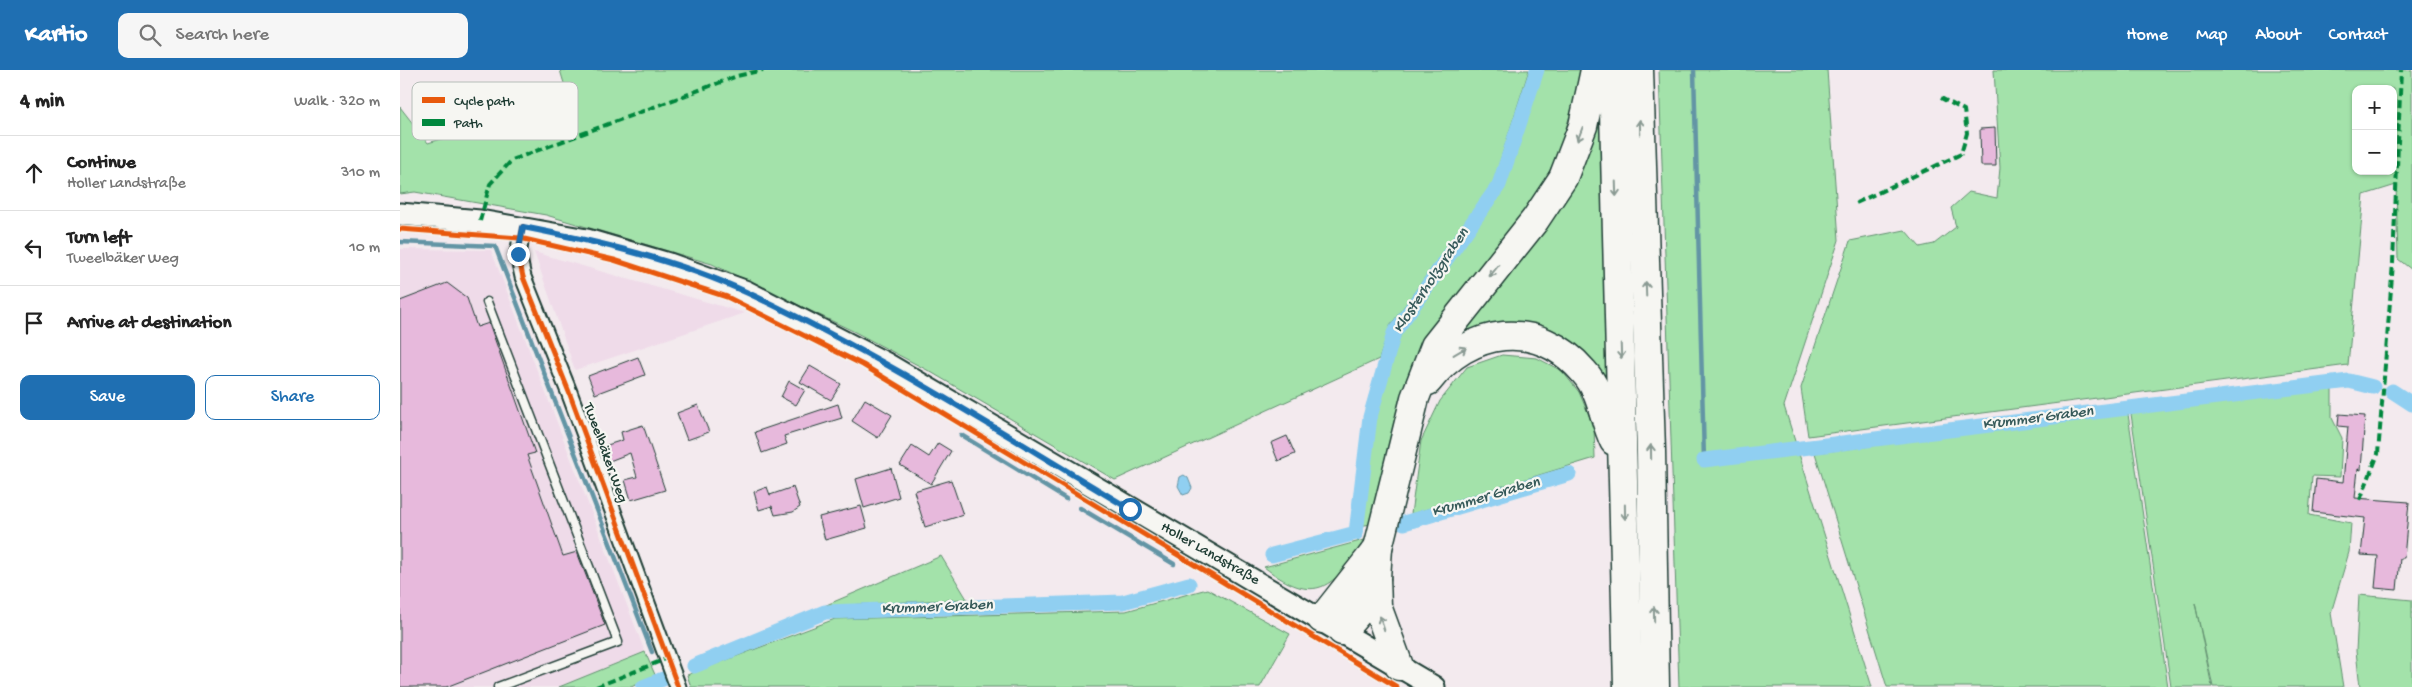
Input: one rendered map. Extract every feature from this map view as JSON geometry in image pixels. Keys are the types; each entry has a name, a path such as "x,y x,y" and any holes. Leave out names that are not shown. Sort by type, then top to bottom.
{"highway":[{"path":"1399,666 1377,606 1376,578 1378,548 1415,398 1435,346 1535,220 1563,178 1583,126 1595,70"},
{"path":"1613,70 1628,687"},
{"path":"1639,70 1651,451 1655,687"},
{"path":"1415,398 1442,364 1470,345 1491,337 1526,336 1561,352 1585,372 1602,403 1611,435 1624,464"},
{"path":"1332,625 1378,548"},
{"path":"1332,625 1362,608 1376,578"}],"main road":[{"name":"Holler Landstraße","path":"400,214 417,214 523,227 587,240 669,264 747,292 885,363 1332,625 1434,687"}],"street":[{"name":"Tweelbäker Weg","path":"523,227 518,254 523,277 572,400 678,687"}],"lane":[{"path":"487,302 618,642 498,687"}],"shaded area":[{"path":"400,249 491,250 645,652 559,687 400,687"},
{"path":"534,252 745,313 575,370"}],"green space":[{"path":"560,70 1529,70 1493,183 1390,326 1379,359 1115,480 929,371 853,331 712,264 546,215 415,192 400,194 400,107 412,122 412,140 426,140 428,143 438,140 578,140 578,82 564,82"},
{"path":"1542,70 1580,70 1578,88 1558,155 1537,194 1441,318 1371,524 1359,526 1374,419 1401,333 1505,185"},
{"path":"1659,70 1827,70 1839,240 1784,406 1872,687 1679,687"},
{"path":"1994,70 2412,70 2412,270 2398,259 2396,185 2364,195 2348,365 1808,436 1801,388 1850,241 1905,230 1920,247 1934,244 1956,227 1951,208 1969,192 1997,198 2000,168"},
{"path":"1600,92 1607,388 1549,335 1445,352"},
{"path":"1502,355 1537,358 1562,371 1579,392 1594,427 1595,458 1411,514 1421,441 1440,401 1467,367"},
{"path":"2332,388 2332,418 2342,438 2340,477 2312,476 2309,515 2351,523 2349,552 2331,613 2343,687 2213,687 2195,603 2212,687 2171,687 2131,414"},
{"path":"2128,414 2168,687 1887,687 1815,453"},
{"path":"1364,540 1343,570 1333,580 1322,586 1310,589 1297,586 1264,567"},
{"path":"941,556 967,599 824,606"},
{"path":"1207,589 1290,634 1260,687 691,687 687,675 835,619 1126,611"},
{"path":"2359,595 2412,600 2412,687 2360,687 2356,651"},
{"path":"645,652 656,677 631,687 559,687"}],"water":[{"path":"1184,475 1188,478 1192,488 1189,493 1183,495 1178,486 1180,477"}],"building":[{"path":"1995,128 1996,166 1981,166 1980,129"},
{"path":"447,283 467,298 477,327 489,323 535,453 527,455 563,556 577,552 605,625 446,687 400,687 400,301"},
{"path":"638,357 645,375 595,394 588,376"},
{"path":"810,366 841,384 831,400 800,382"},
{"path":"789,381 805,390 796,405 781,397"},
{"path":"865,399 892,415 878,438 852,421"},
{"path":"838,404 842,418 784,436 787,444 762,453 755,432"},
{"path":"698,405 709,432 687,440 677,413"},
{"path":"2339,414 2365,416 2361,470 2358,469 2355,498 2409,502 2404,558 2400,558 2397,590 2375,588 2378,556 2361,555 2365,518 2313,512 2316,479 2343,482 2348,427 2338,426"},
{"path":"643,425 665,490 631,500 625,480 637,477 630,453 607,462 601,447 623,440 621,432"},
{"path":"1287,436 1295,454 1278,461 1271,443"},
{"path":"938,443 951,451 931,484 900,465 912,446 929,457"},
{"path":"891,468 899,497 864,508 856,479"},
{"path":"951,480 963,515 925,527 914,491"},
{"path":"767,487 770,495 793,487 800,507 793,512 775,515 772,506 759,510 754,492"},
{"path":"861,506 867,528 825,540 819,517"}],"waterway":[{"name":"Klosterholzgraben","path":"1272,555 1356,533 1370,417 1394,333 1499,185 1537,70"},
{"path":"1694,70 1704,460"},
{"path":"400,242 495,246 652,652"},
{"name":"Krummer Graben","path":"1704,460 2349,381 2373,387"},
{"name":"Krummer Graben","path":"2392,391 2412,404"},
{"path":"961,435 1066,499"},
{"name":"Krummer Graben","path":"1404,523 1569,474"},
{"path":"1080,508 1174,564"},
{"name":"Krummer Graben","path":"694,666 825,612 1123,602 1189,584"},
{"name":"Krummer Graben","path":"643,687 663,679"}],"marked path":[{"path":"578,135 737,76 763,70"},
{"path":"2360,500 2378,454 2393,263 2401,70"},
{"path":"1856,203 1961,154 1967,133 1964,110 1941,98"},
{"path":"480,221 490,184 512,160 566,140"},
{"path":"596,687 668,658"}],"cycle path":[{"path":"523,227 518,254 523,277 569,392 678,687"},
{"path":"400,229 520,238 614,260 727,297 863,365 1397,687"}],"route":[{"path":"518,254 523,227 587,240 669,264 747,292 885,363 1130,509"}]}
